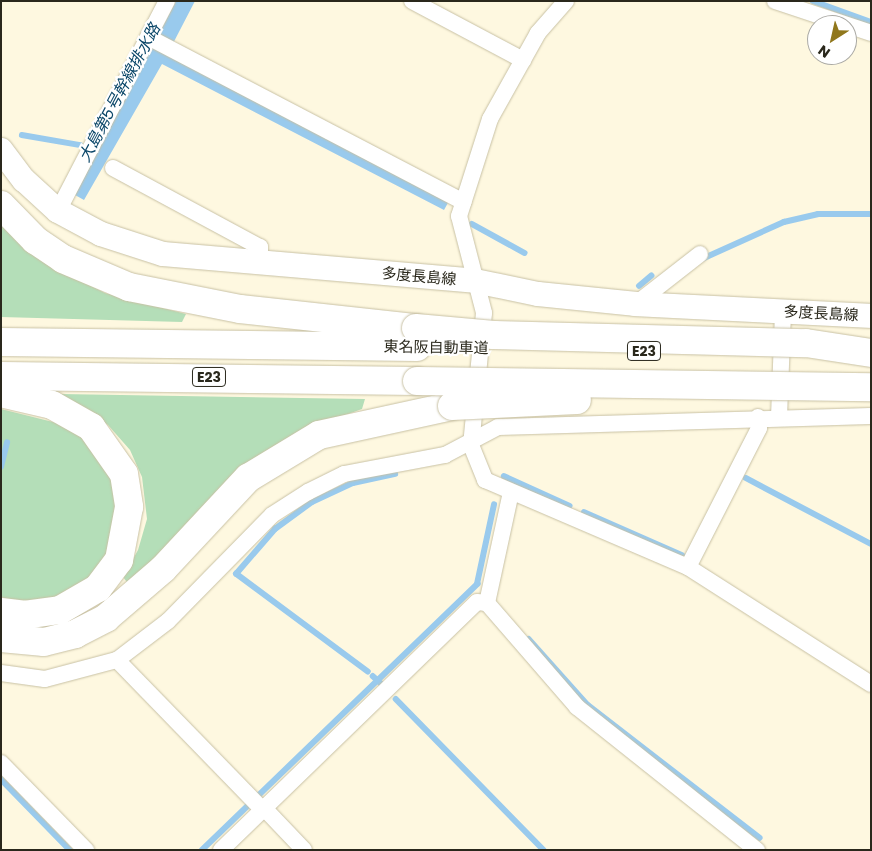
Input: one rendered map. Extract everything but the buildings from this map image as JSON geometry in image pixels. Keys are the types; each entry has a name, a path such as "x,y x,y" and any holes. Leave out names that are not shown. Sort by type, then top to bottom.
{"highway":[{"path":"1,205 35,240 63,259 129,287 240,309 416,338 494,335 806,343 871,354"},
{"name":"東名阪自動車道","path":"1,342 416,338"},
{"name":"E23","path":"1,376 871,387"},
{"path":"1,638 44,642 75,634 106,618 136,595 248,478 319,435 452,406 871,387"},
{"path":"1,393 52,405 91,427 119,464 130,508 119,560 98,588 60,610 26,615 1,612"}],"main road":[{"name":"多度長島線","path":"1,150 24,180 58,210 101,234 163,254 475,281 538,294 636,304 871,316"}],"street":[{"path":"58,210 150,38 167,1"},
{"path":"412,1 522,60"},
{"path":"566,1 538,33 490,119 458,216 484,313 471,445 484,480 688,568 871,684"},
{"path":"775,1 871,33"},
{"path":"150,38 463,202"},
{"path":"113,168 260,247 260,262"},
{"path":"636,304 700,254"},
{"path":"779,417 783,312"},
{"path":"1,673 45,679 117,660 168,622 272,514 308,492 344,474 445,455 471,445 498,428 758,417 871,416"},
{"path":"688,568 759,428 758,417"},
{"path":"487,603 511,492"},
{"path":"221,850 262,808 477,602 487,603 577,707 758,850"},
{"path":"117,660 304,850"},
{"path":"1,763 86,850"}],"green space":[{"path":"1,221 66,273 105,293 186,314 182,322 1,317"},
{"path":"61,394 365,399 362,409 298,432 130,586 123,577 138,550 147,519 142,477 130,450 108,425"},
{"path":"1,409 69,426 99,451 116,480 120,503 110,553 94,577 49,601 22,604 1,597"}],"water":[{"path":"176,1 195,1 167,55 449,201 444,210 162,64 84,200 75,195"}],"waterway":[{"path":"813,1 871,22"},
{"path":"22,135 80,145"},
{"path":"702,259 784,222 818,214 871,214"},
{"path":"472,224 525,253"},
{"path":"639,286 651,276"},
{"name":"大島第5号幹線排水路","path":"1,467 7,443"},
{"path":"368,672 236,574 275,529 312,502 353,483 395,474"},
{"path":"504,476 570,506"},
{"path":"746,478 871,544"},
{"path":"202,850 477,584 494,505"},
{"path":"584,512 682,555"},
{"path":"529,639 588,705 760,838"},
{"path":"373,676 383,685"},
{"path":"396,699 544,850"},
{"path":"1,779 70,850"}]}
